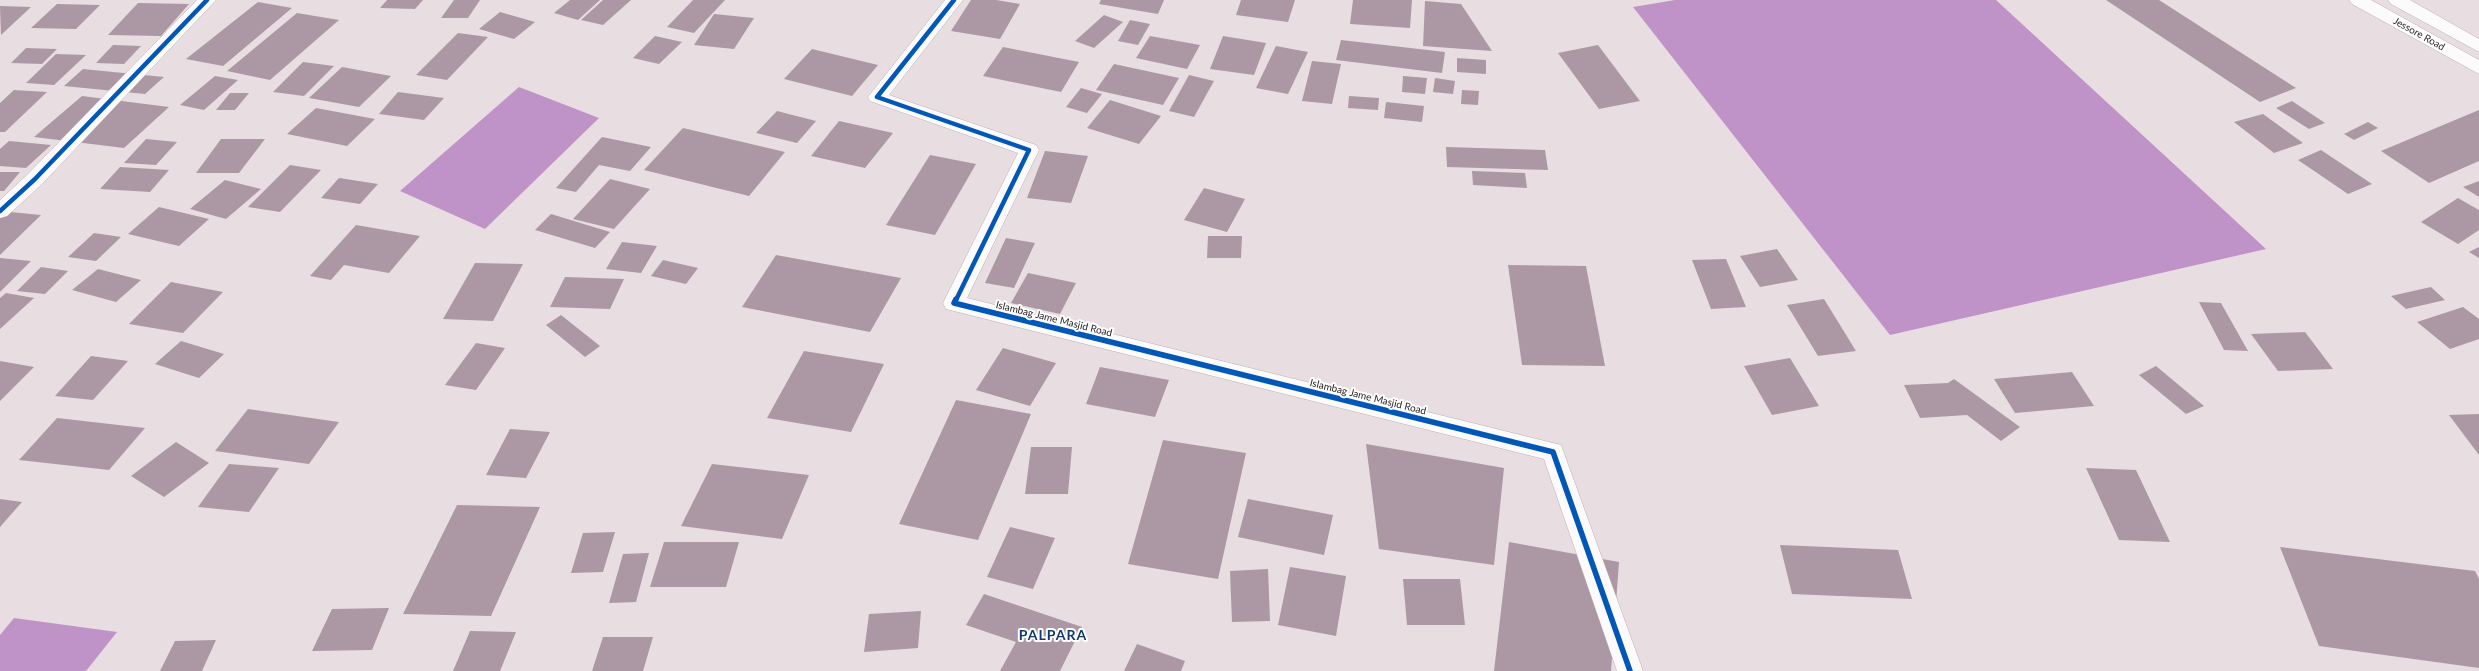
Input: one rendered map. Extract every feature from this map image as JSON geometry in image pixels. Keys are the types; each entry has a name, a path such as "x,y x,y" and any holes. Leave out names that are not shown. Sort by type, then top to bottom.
{"main road":[{"path":"0,211 35,179 207,0"},
{"name":"Islambag Jame Masjid Road","path":"954,0 877,97 1029,150 954,303 1553,452 1630,671"},
{"name":"Jessore Road","path":"2358,0 2479,68"},
{"name":"Jessore Road","path":"2397,0 2479,46"}],"shaded area":[{"path":"1675,0 1996,0 2266,249 1890,335 1633,7"},
{"path":"519,87 599,118 485,229 400,191"},
{"path":"14,618 117,632 86,671 0,671 0,635"}],"building":[{"path":"387,0 423,0 415,9 380,8"},
{"path":"454,0 480,0 468,18 441,18"},
{"path":"570,0 600,0 578,20 554,13"},
{"path":"603,0 631,0 603,25 581,20"},
{"path":"693,0 725,0 694,33 667,27"},
{"path":"971,0 996,0 1020,4 1000,39 951,31"},
{"path":"1101,0 1164,0 1158,14 1099,4"},
{"path":"1241,0 1295,0 1288,22 1236,15"},
{"path":"1353,0 1412,0 1410,28 1350,24"},
{"path":"2106,0 2159,0 2296,88 2260,102"},
{"path":"1425,1 1461,4 1492,51 1423,46"},
{"path":"258,2 292,8 223,66 186,59"},
{"path":"138,3 189,4 161,36 108,35"},
{"path":"57,4 100,5 76,29 31,28"},
{"path":"0,6 31,7 1,35"},
{"path":"500,12 535,22 514,39 479,29"},
{"path":"297,13 339,20 270,80 227,71"},
{"path":"714,14 754,18 734,49 694,45"},
{"path":"1104,15 1123,22 1094,48 1075,41"},
{"path":"1130,20 1150,24 1138,45 1118,41"},
{"path":"458,33 488,37 447,80 416,75"},
{"path":"655,36 682,42 659,64 633,58"},
{"path":"1150,36 1200,45 1187,69 1136,58"},
{"path":"1223,36 1266,43 1254,75 1210,69"},
{"path":"1341,40 1445,52 1442,73 1336,60"},
{"path":"113,45 141,46 124,64 96,63"},
{"path":"1598,45 1640,101 1599,109 1558,53"},
{"path":"1276,46 1308,52 1288,94 1256,88"},
{"path":"1003,47 1079,62 1061,92 983,76"},
{"path":"26,48 57,49 42,64 11,63"},
{"path":"812,49 878,65 852,96 784,79"},
{"path":"56,54 86,55 54,85 26,83"},
{"path":"1457,58 1486,60 1486,74 1457,72"},
{"path":"1312,61 1341,64 1332,104 1302,101"},
{"path":"303,62 334,66 304,96 273,92"},
{"path":"1114,64 1179,78 1163,105 1096,90"},
{"path":"342,67 391,76 359,107 309,98"},
{"path":"83,69 164,77 145,94 64,86"},
{"path":"1189,75 1214,81 1194,117 1169,111"},
{"path":"215,76 238,80 204,110 180,105"},
{"path":"1403,76 1427,78 1425,94 1402,92"},
{"path":"1435,78 1455,81 1453,94 1433,92"},
{"path":"1081,88 1102,94 1087,113 1066,107"},
{"path":"14,90 47,92 5,132 0,132 0,103"},
{"path":"1462,90 1479,91 1478,105 1461,104"},
{"path":"398,92 444,98 424,120 379,114"},
{"path":"230,93 249,93 235,110 216,110"},
{"path":"82,96 169,107 124,148 34,137"},
{"path":"1349,96 1379,98 1378,110 1348,108"},
{"path":"1110,100 1161,116 1139,144 1087,128"},
{"path":"2292,101 2325,123 2309,129 2276,108"},
{"path":"1386,102 1424,106 1422,122 1384,118"},
{"path":"316,108 375,119 347,146 287,134"},
{"path":"2479,110 2479,161 2429,183 2381,151"},
{"path":"777,111 816,121 797,143 756,133"},
{"path":"2263,114 2303,143 2274,153 2234,122"},
{"path":"839,121 893,133 865,168 811,156"},
{"path":"2368,122 2378,128 2354,140 2344,134"},
{"path":"683,128 785,152 749,196 644,170"},
{"path":"602,137 651,147 630,171 599,165 576,192 556,188"},
{"path":"146,139 177,142 156,165 124,163"},
{"path":"221,139 265,139 239,173 196,173"},
{"path":"9,141 51,145 26,168 0,166 0,149"},
{"path":"1446,147 1545,150 1548,170 1447,167"},
{"path":"2321,150 2372,184 2348,194 2298,160"},
{"path":"1045,151 1088,156 1071,203 1027,198"},
{"path":"930,155 976,164 935,235 886,225"},
{"path":"290,165 321,170 280,212 248,207"},
{"path":"120,167 169,170 150,192 100,189"},
{"path":"1472,171 1525,173 1527,188 1473,185"},
{"path":"0,172 20,172 4,191 0,191"},
{"path":"339,178 378,184 360,204 321,198"},
{"path":"610,179 650,189 614,229 573,219"},
{"path":"225,180 261,189 226,219 190,209"},
{"path":"2479,181 2479,197 2463,187"},
{"path":"1204,188 1245,199 1227,232 1184,220"},
{"path":"2458,198 2479,210 2479,230 2458,244 2421,222"},
{"path":"159,207 209,219 179,246 128,234"},
{"path":"0,211 41,215 0,255"},
{"path":"551,214 610,232 595,248 535,230"},
{"path":"356,225 420,236 389,273 344,265 331,280 310,276"},
{"path":"94,233 121,237 96,261 68,257"},
{"path":"1208,236 1242,236 1241,258 1207,258"},
{"path":"1006,238 1035,243 1014,288 985,283"},
{"path":"622,242 657,246 641,273 606,269"},
{"path":"2479,247 2479,258 2469,252"},
{"path":"1777,249 1798,280 1760,287 1740,256"},
{"path":"776,255 901,278 870,332 742,307"},
{"path":"0,258 31,261 0,292"},
{"path":"1726,259 1746,307 1711,309 1692,260"},
{"path":"663,260 698,268 686,284 651,276"},
{"path":"475,263 523,264 493,321 443,319"},
{"path":"1508,265 1586,266 1605,366 1522,365"},
{"path":"41,267 68,271 45,294 17,291"},
{"path":"98,269 141,280 116,302 72,290"},
{"path":"1028,273 1076,283 1060,314 1011,303"},
{"path":"565,277 624,279 610,309 550,307"},
{"path":"171,282 223,292 183,333 129,324"},
{"path":"2431,287 2445,300 2406,309 2391,296"},
{"path":"6,293 34,298 0,329 0,298"},
{"path":"1824,299 1856,351 1818,356 1787,305"},
{"path":"2199,302 2221,303 2248,351 2224,350"},
{"path":"2463,307 2479,319 2479,339 2450,349 2417,322"},
{"path":"561,315 600,346 585,357 546,325"},
{"path":"2305,332 2333,369 2278,371 2251,334"},
{"path":"181,341 224,354 199,378 155,364"},
{"path":"476,343 505,348 476,390 445,385"},
{"path":"1003,348 1056,363 1030,406 976,390"},
{"path":"804,351 884,364 851,432 767,418"},
{"path":"91,356 128,361 93,400 55,396"},
{"path":"1790,358 1819,406 1772,415 1744,366"},
{"path":"0,361 34,367 0,401"},
{"path":"2156,366 2204,406 2186,414 2139,375"},
{"path":"1100,367 1169,380 1155,417 1086,404"},
{"path":"2072,372 2094,406 2015,413 1994,379"},
{"path":"1954,379 2020,427 2001,441 1967,415 1920,418 1904,385 1948,383"},
{"path":"956,400 1031,414 978,540 899,524"},
{"path":"248,409 339,422 309,464 215,451"},
{"path":"2479,414 2479,455 2449,415"},
{"path":"57,418 145,428 109,470 19,460"},
{"path":"510,429 550,432 526,478 486,475"},
{"path":"1163,440 1246,453 1218,579 1128,564"},
{"path":"176,442 209,463 164,497 131,476"},
{"path":"1366,444 1504,468 1494,565 1379,549"},
{"path":"1031,447 1072,447 1068,494 1025,494"},
{"path":"229,464 279,468 249,512 198,507"},
{"path":"712,464 809,475 782,539 681,526"},
{"path":"2086,468 2136,470 2170,542 2119,540"},
{"path":"0,499 22,502 0,527"},
{"path":"1248,499 1333,515 1324,555 1238,537"},
{"path":"457,505 540,507 491,616 403,614"},
{"path":"1010,527 1055,538 1033,589 987,577"},
{"path":"615,532 603,572 571,573 583,533"},
{"path":"664,542 739,542 726,587 650,587"},
{"path":"1509,542 1619,562 1611,671 1494,671"},
{"path":"1780,545 1898,550 1912,599 1792,594"},
{"path":"2280,547 2475,571 2479,579 2479,668 2319,646"},
{"path":"649,553 636,602 609,603 623,554"},
{"path":"1290,567 1346,576 1336,636 1278,625"},
{"path":"1268,569 1270,621 1232,622 1230,571"},
{"path":"1403,579 1460,579 1465,625 1407,625"},
{"path":"984,594 1082,627 1060,671 1000,671 1016,642 966,625"},
{"path":"389,608 372,650 312,651 332,609"},
{"path":"921,611 918,648 864,652 869,614"},
{"path":"470,631 516,632 500,671 453,671"},
{"path":"603,637 653,637 643,671 592,671"},
{"path":"216,640 202,671 160,671 175,641"},
{"path":"1137,644 1185,661 1181,671 1124,671"}],"cycle path":[{"path":"0,211 35,179 207,0"},
{"path":"954,0 877,97 1029,150 954,303 1553,452 1630,671"}],"district":[{"name":"PALPARA","path":"1053,635"}]}
